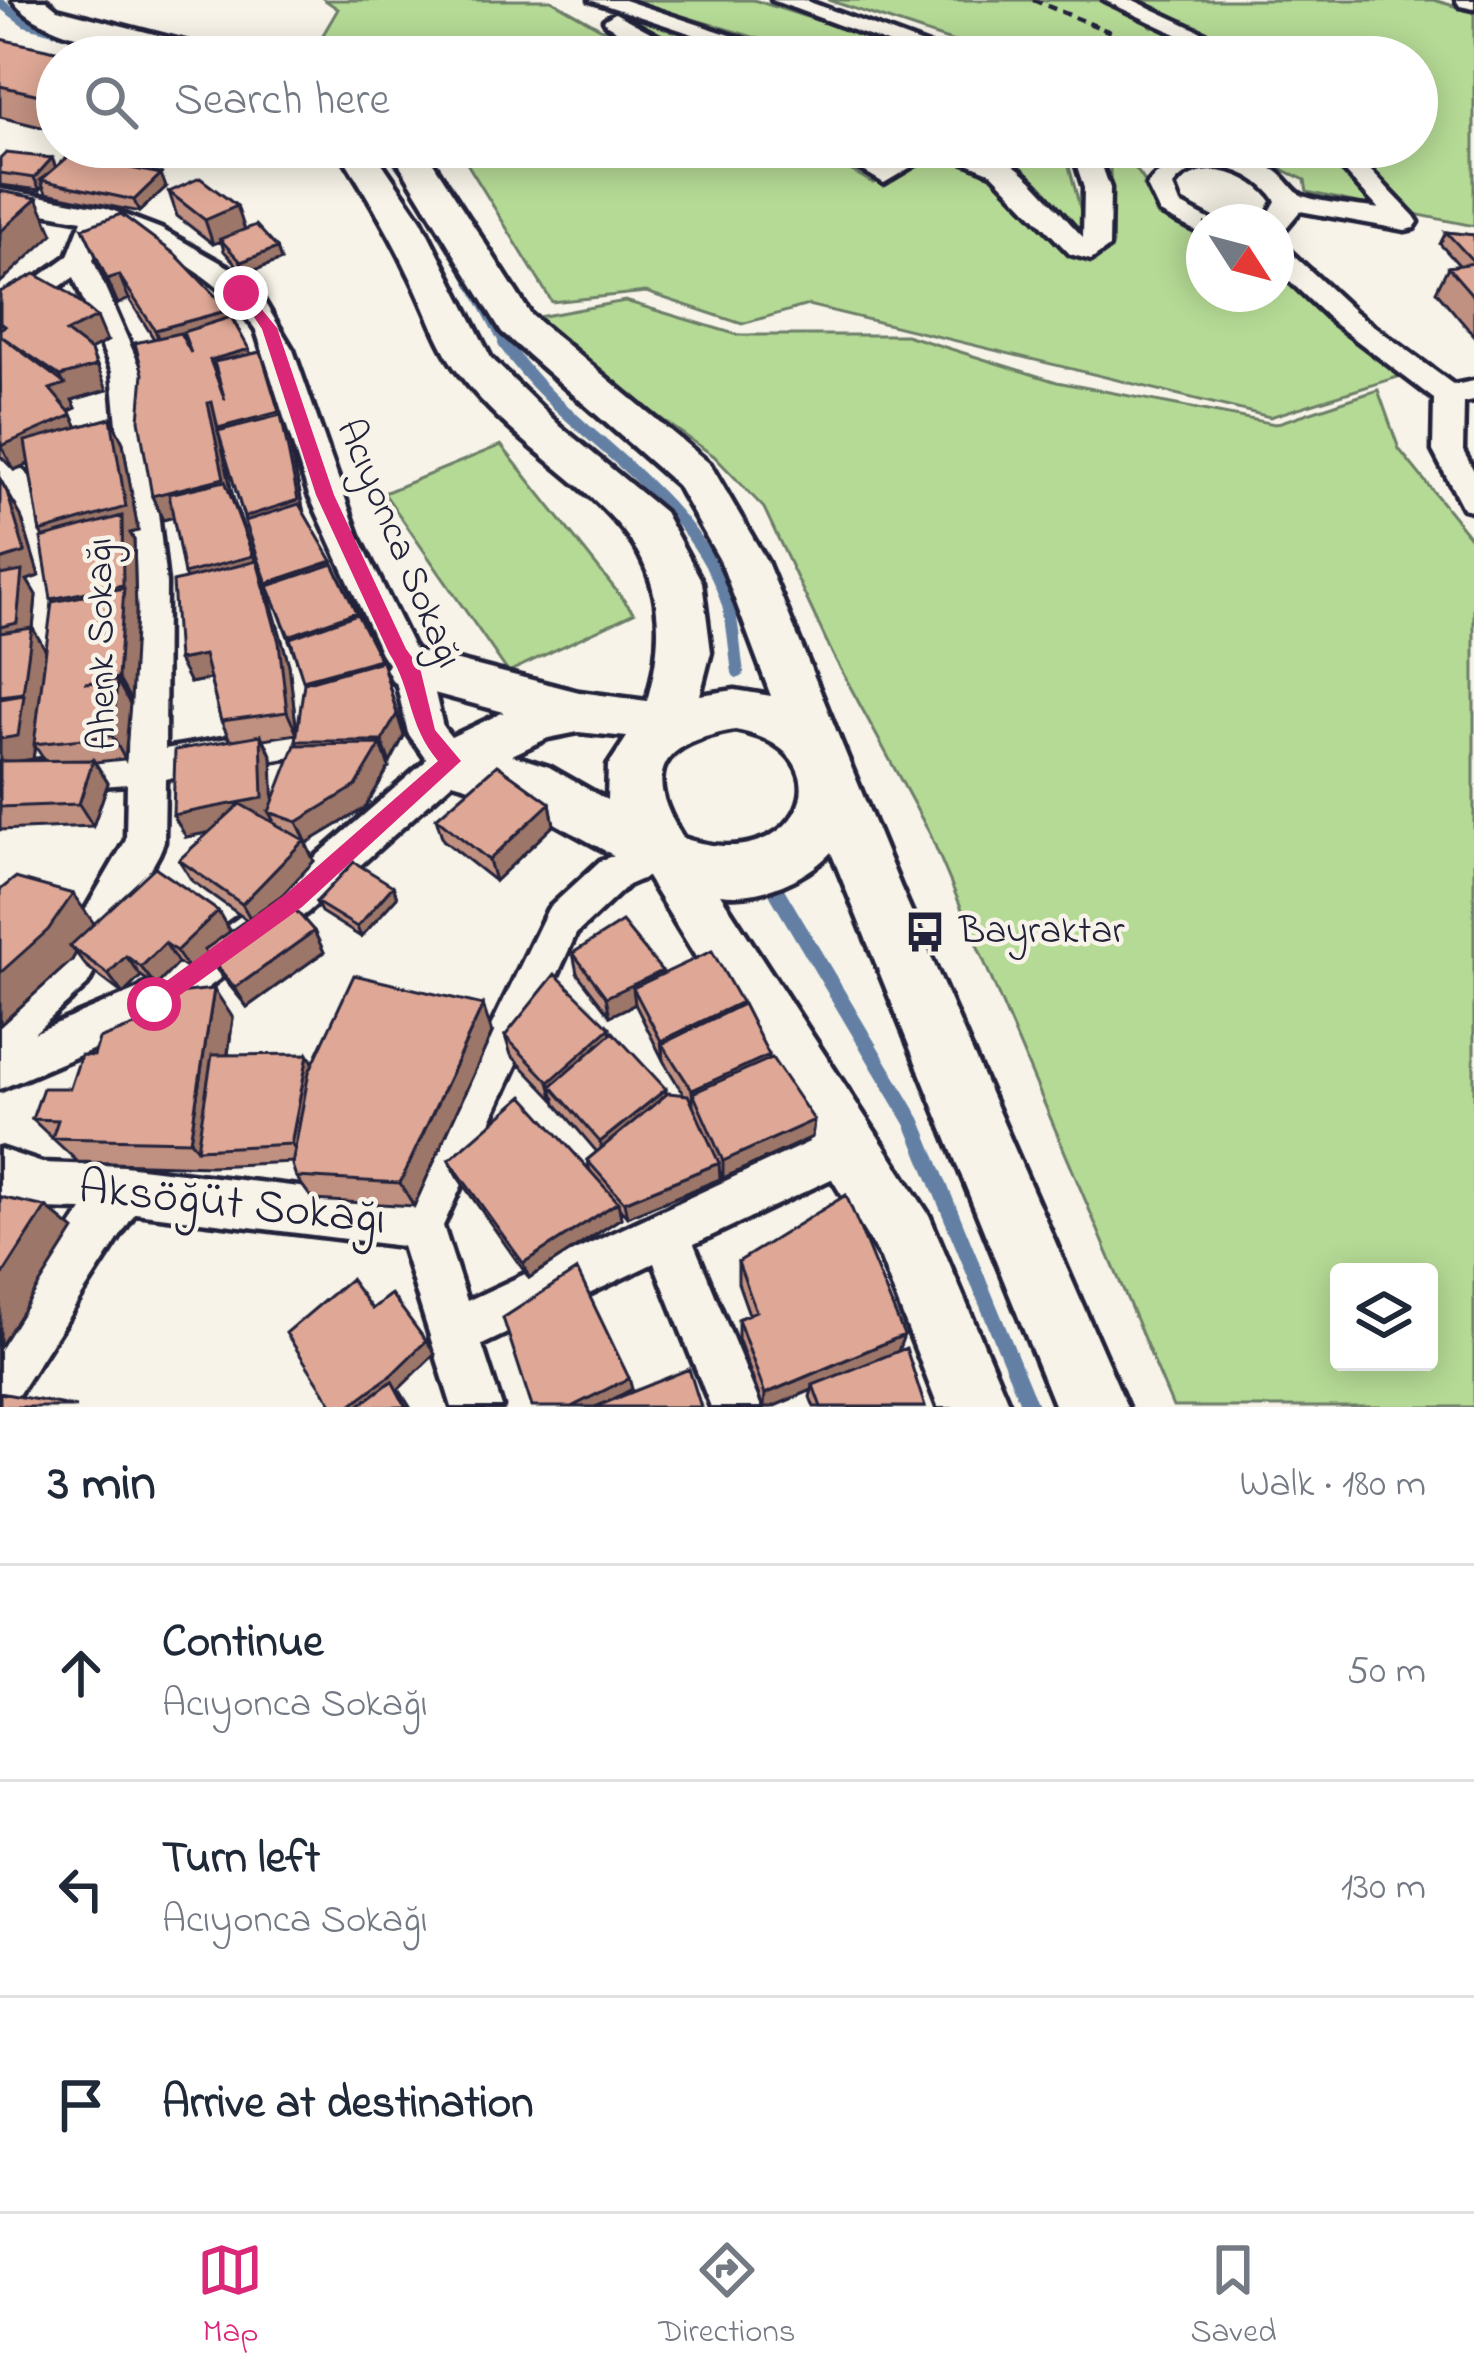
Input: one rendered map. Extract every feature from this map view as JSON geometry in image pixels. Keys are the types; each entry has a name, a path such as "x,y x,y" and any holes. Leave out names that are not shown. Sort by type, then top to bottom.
{"main road":[{"path":"28,0 46,16 124,36"},
{"path":"24,35 36,38"},
{"path":"368,168 402,220 474,365 546,437 648,523 677,582 686,652 666,727 638,761 631,802 641,830 662,852 906,1238 974,1407"},
{"path":"419,168 516,323 694,475 744,562 1091,1407"},
{"path":"411,668 573,710 620,711 666,727 695,714 726,708 759,712 788,724 811,743 825,768 829,793 823,819 807,842 784,860 753,871 721,873 690,867 527,781 451,761"},
{"path":"451,761 520,728 573,710"}],"street":[{"path":"580,0 643,36"},
{"path":"601,0 718,36"},
{"path":"783,0 887,36"},
{"path":"1115,0 1196,36"},
{"path":"1001,168 1079,248 1091,252 1096,248 1097,188 1090,168"},
{"path":"1175,168 1160,186 1169,208 1186,217"},
{"path":"1248,168 1262,172 1285,191 1283,204"},
{"path":"1294,213 1405,222 1354,168"},
{"name":"Acıyonca Sokağı","path":"0,197 97,214 163,238 241,293 269,328 325,495 398,653 411,668 426,733 451,761"},
{"path":"0,318 80,260 97,214"},
{"name":"Ahenk Sokağı","path":"0,1036 72,972 145,842 149,584 127,372 80,260"},
{"path":"1294,271 1331,307 1461,394 1448,451 1473,495"},
{"path":"0,467 32,502 56,637 52,683"},
{"path":"0,779 46,764 148,766 292,742"},
{"path":"0,1068 154,1004 294,900 451,761"},
{"path":"419,1225 562,922 614,873 662,852"},
{"path":"452,1334 851,1146"},
{"name":"Aksöğüt Sokağı","path":"0,1172 42,1186 124,1189 419,1225 477,1407"},
{"path":"0,1377 124,1189"},
{"path":"666,1233 736,1407"}],"path":[{"path":"1034,0 1120,36"}],"green space":[{"path":"325,0 551,0 614,36 322,36 338,9"},
{"path":"629,0 754,0 866,36 750,36"},
{"path":"828,0 1107,0 1188,36 936,36"},
{"path":"1133,0 1434,0 1474,12 1474,226 1404,212 1364,168 1438,168 1438,36 1211,36"},
{"path":"620,12 693,36 661,36"},
{"path":"470,168 846,168 873,183 901,168 981,168 1028,208 1074,257 1097,257 1111,250 1110,168 1135,168 1158,209 1186,223 1186,312 1294,312 1294,275 1404,375 1270,417 808,305 742,324 646,292 552,302"},
{"path":"1013,168 1070,168 1088,238 1080,238"},
{"path":"1279,168 1342,168 1376,207 1307,192 1305,180"},
{"path":"625,301 738,335 906,335 1057,382 1275,424 1378,390 1399,449 1474,542 1474,1407 1173,1407 930,834 833,655 764,508 714,456 596,373 538,317"},
{"path":"501,445 634,613 508,672 384,493"}],"building":[{"path":"0,39 36,47 36,94 0,86"},
{"path":"6,153 36,156 36,168 43,168 34,178 0,173 0,159"},
{"path":"55,168 130,168 161,174 134,200 41,180"},
{"path":"200,178 237,206 205,220 169,192"},
{"path":"0,191 37,198 0,232"},
{"path":"121,214 176,255 229,310 155,330 119,275 107,279 83,228"},
{"path":"256,225 277,248 241,262 220,239"},
{"path":"1446,232 1474,235 1474,261 1473,261"},
{"path":"1474,263 1474,297 1448,267"},
{"path":"35,274 69,293 97,317 66,332 91,351 96,366 60,376 1,336 65,384 50,389 72,415 1,446 0,329 5,326 0,322 0,292"},
{"path":"231,317 249,349 210,360 225,400 214,362 261,352 279,412 218,428 212,402 208,403 224,478 152,496 139,420 143,374 135,343 180,333 191,353 183,332"},
{"path":"281,415 298,500 244,517 218,431"},
{"path":"111,418 126,507 40,532 25,441"},
{"path":"0,479 25,552 0,560"},
{"path":"225,481 253,556 184,574 169,494"},
{"path":"299,504 332,561 267,583 245,521"},
{"path":"122,516 123,585 51,599 41,538"},
{"path":"257,561 279,642 287,712 221,721 204,655 178,660 173,582"},
{"path":"333,564 356,612 289,636 268,586"},
{"path":"22,571 17,623 0,627 0,575"},
{"path":"124,588 118,678 85,683 117,681 112,736 34,744 52,602"},
{"path":"357,614 380,659 303,680 290,638"},
{"path":"32,628 23,693 0,696 0,633"},
{"path":"382,661 397,714 382,741 296,741 304,683"},
{"path":"24,695 18,736 0,739 0,699"},
{"path":"261,735 263,798 173,815 175,750"},
{"path":"381,744 356,786 297,822 269,812 295,745"},
{"path":"93,760 79,804 0,807 0,761"},
{"path":"497,765 550,803 489,860 436,818"},
{"path":"240,804 304,840 242,904 179,860"},
{"path":"354,862 393,886 357,927 316,902"},
{"path":"155,867 218,911 176,951 165,943 141,967 126,956 108,974 70,946"},
{"path":"15,878 73,894 48,930 0,973 0,890"},
{"path":"282,895 314,931 235,988 204,950"},
{"path":"622,922 662,971 606,997 573,953"},
{"path":"712,951 741,1002 661,1041 633,988"},
{"path":"555,974 610,1028 549,1082 505,1036"},
{"path":"354,975 483,1005 400,1183 296,1177 292,1165 309,1072"},
{"path":"214,989 190,1141 52,1138 58,1120 32,1119 43,1088 70,1088 81,1055 94,1056 99,1039 161,1016 169,994"},
{"path":"743,1004 769,1055 692,1090 662,1044"},
{"path":"613,1032 666,1089 600,1142 551,1086"},
{"path":"308,1054 291,1144 197,1149 212,1055"},
{"path":"772,1058 814,1120 723,1161 693,1093"},
{"path":"668,1093 688,1095 719,1163 624,1202 587,1160"},
{"path":"523,1096 618,1202 523,1263 449,1160"},
{"path":"846,1195 904,1335 765,1394 738,1319 756,1311 738,1262"},
{"path":"0,1197 46,1207 0,1279"},
{"path":"577,1270 629,1378 571,1407 532,1407 503,1318"},
{"path":"350,1279 372,1309 391,1294 426,1341 348,1407 334,1407 286,1333"},
{"path":"906,1348 925,1407 821,1407 813,1385"},
{"path":"689,1369 701,1407 595,1407"},
{"path":"392,1381 406,1407 357,1407"},
{"path":"0,1393 76,1407 0,1407"}],"waterway":[{"path":"0,3 26,22 76,36"},
{"path":"401,168 406,174"},
{"path":"459,260 505,344"},
{"path":"505,344 560,407 684,525 726,599 738,672"},
{"path":"778,894 913,1122 1030,1407"}],"place":[{"name":"Bayraktar","path":"925,932"}],"route":[{"path":"154,1004 294,900 451,761 426,733 411,668 398,653 325,495 269,328 241,293"}]}
